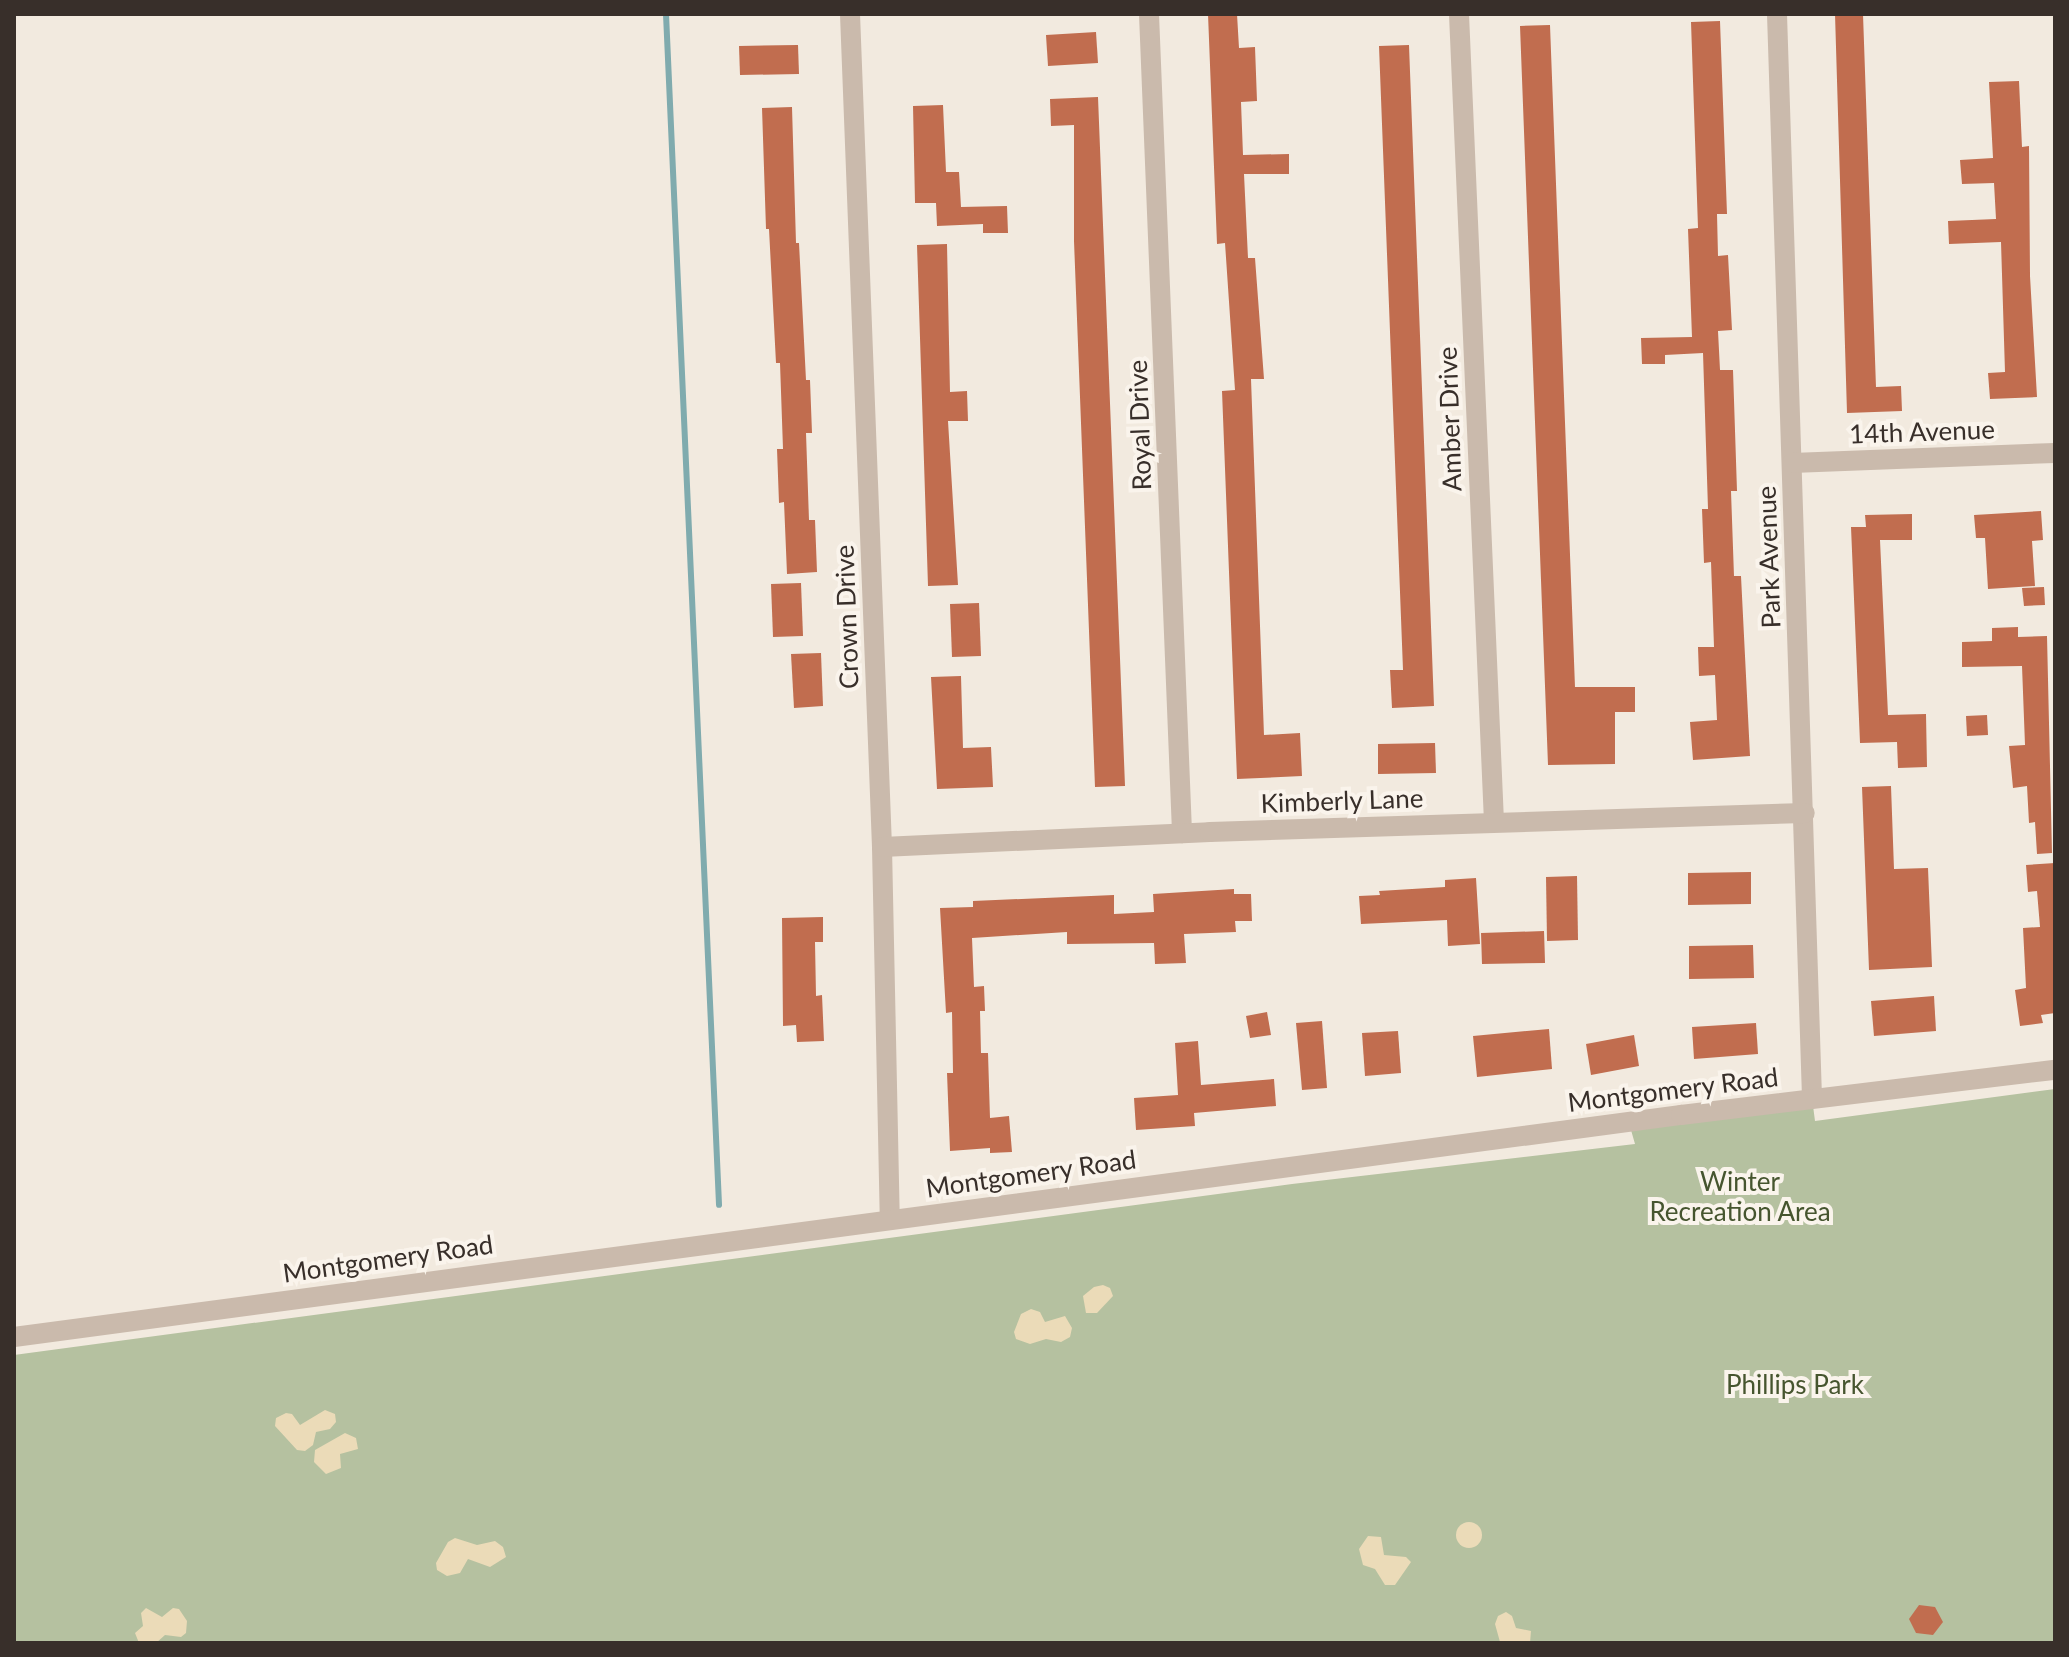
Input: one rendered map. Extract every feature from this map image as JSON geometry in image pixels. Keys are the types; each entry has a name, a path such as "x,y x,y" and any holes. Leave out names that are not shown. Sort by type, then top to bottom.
{"street":[{"name":"Crown Drive","path":"850,14 882,847 890,1219"},
{"name":"Royal Drive","path":"1149,14 1182,833"},
{"name":"Amber Drive","path":"1459,14 1494,822"},
{"name":"Park Avenue","path":"1777,14 1812,1098"},
{"name":"14th Avenue","path":"1792,463 2055,453"},
{"name":"Kimberly Lane","path":"882,847 1182,833 1805,813"},
{"name":"Montgomery Road","path":"14,1337 1812,1098 2055,1070"}],"green space":[{"name":"Phillips Park","path":"2055,1089 2055,1643 14,1643 14,1355 1292,1184 1635,1144 1631,1130 1812,1098 1815,1121"}],"sand":[{"path":"1103,1285 1110,1288 1113,1296 1097,1313 1086,1313 1083,1296 1094,1287"},
{"path":"1031,1309 1040,1312 1045,1322 1065,1316 1072,1328 1070,1337 1061,1342 1046,1339 1030,1344 1016,1339 1014,1332 1021,1314"},
{"path":"325,1410 335,1414 336,1422 330,1429 316,1432 313,1445 305,1451 297,1450 275,1426 276,1418 286,1413 292,1414 300,1425"},
{"path":"345,1433 356,1438 358,1449 340,1454 341,1468 326,1474 314,1462 315,1450"},
{"path":"1469,1522 1478,1526 1482,1535 1478,1544 1469,1548 1460,1544 1456,1535 1460,1526"},
{"path":"1368,1536 1381,1537 1384,1555 1406,1557 1411,1562 1395,1585 1385,1585 1375,1569 1363,1565 1359,1549"},
{"path":"455,1538 477,1545 495,1541 503,1547 506,1557 490,1567 468,1559 460,1573 447,1576 437,1570 436,1563 448,1542"},
{"path":"146,1608 162,1617 173,1608 179,1609 187,1621 186,1633 181,1637 165,1635 156,1643 139,1643 135,1633 143,1626 141,1613"},
{"path":"1506,1612 1512,1616 1516,1628 1531,1631 1530,1643 1500,1642 1495,1624 1498,1616"}],"building":[{"path":"1208,14 1237,14 1239,48 1255,47 1257,101 1241,102 1243,155 1289,154 1289,174 1244,174 1248,258 1255,258 1264,379 1251,379 1264,735 1300,733 1302,776 1237,779 1222,391 1235,390 1225,243 1217,244"},
{"path":"1835,14 1863,14 1876,387 1901,386 1902,411 1847,413"},
{"path":"1720,21 1727,214 1717,214 1718,256 1728,255 1732,330 1718,331 1720,370 1733,370 1737,491 1731,491 1734,576 1741,576 1750,756 1693,760 1690,722 1717,720 1715,675 1699,676 1698,647 1714,647 1711,562 1704,563 1702,509 1708,509 1703,353 1665,355 1665,364 1642,364 1641,338 1692,337 1688,229 1698,228 1691,22"},
{"path":"1550,25 1575,687 1635,687 1635,712 1615,712 1615,764 1548,765 1520,26"},
{"path":"1096,32 1098,63 1048,66 1046,35"},
{"path":"798,45 799,74 740,75 739,46"},
{"path":"1409,45 1434,706 1392,708 1390,670 1403,670 1379,46"},
{"path":"2019,81 2022,147 2029,146 2030,276 2037,397 1990,399 1988,373 2005,372 2001,242 1949,244 1948,221 1996,219 1994,183 1962,184 1960,160 1993,158 1989,82"},
{"path":"1098,97 1125,786 1095,787 1074,241 1074,125 1051,126 1050,99"},
{"path":"943,105 946,172 959,172 961,207 1007,206 1008,233 983,233 983,224 937,226 936,203 915,203 913,106"},
{"path":"792,107 796,243 799,243 806,380 810,380 812,433 806,433 809,520 815,520 817,572 787,574 784,502 779,503 777,449 783,449 780,363 776,363 769,229 766,229 762,108"},
{"path":"947,244 950,392 967,391 968,421 948,421 958,585 928,586 917,245"},
{"path":"2041,511 2043,540 2032,541 2035,586 1988,589 1985,538 1976,538 1974,515"},
{"path":"1912,514 1912,540 1880,540 1888,715 1926,714 1927,767 1898,768 1897,742 1860,743 1851,527 1866,527 1865,515"},
{"path":"801,583 803,636 773,637 771,584"},
{"path":"2044,587 2045,605 2024,606 2022,588"},
{"path":"979,603 981,656 952,657 950,604"},
{"path":"2018,627 2018,637 2047,636 2052,853 2037,854 2035,822 2029,823 2027,786 2013,788 2009,746 2025,745 2022,666 1962,667 1962,642 1992,641 1992,628"},
{"path":"821,653 823,706 794,708 791,654"},
{"path":"961,676 963,748 991,747 993,787 937,789 931,677"},
{"path":"1987,715 1988,735 1967,736 1966,716"},
{"path":"1435,743 1436,773 1378,774 1378,744"},
{"path":"1891,786 1894,869 1928,868 1932,967 1869,970 1862,787"},
{"path":"2055,863 2055,1013 2041,1015 2043,1023 2020,1026 2015,990 2026,988 2023,928 2040,927 2037,891 2028,892 2026,865"},
{"path":"1751,872 1751,904 1688,905 1688,873"},
{"path":"1577,876 1578,940 1547,941 1546,877"},
{"path":"1476,878 1480,944 1448,946 1447,920 1361,924 1359,896 1380,895 1379,891 1445,887 1445,880"},
{"path":"1234,889 1234,894 1251,894 1252,921 1235,921 1236,932 1184,934 1186,963 1155,964 1154,943 1067,944 1067,932 972,938 974,987 984,986 985,1011 980,1011 981,1053 988,1053 990,1118 1009,1116 1012,1152 990,1153 990,1148 950,1151 947,1073 953,1073 952,1012 946,1013 940,908 973,907 973,901 1114,895 1114,914 1154,912 1153,894"},
{"path":"823,917 823,942 815,942 816,996 822,995 824,1041 797,1042 796,1025 783,1026 782,918"},
{"path":"1544,931 1545,963 1482,964 1481,933"},
{"path":"1753,945 1754,978 1689,979 1689,946"},
{"path":"1934,996 1936,1031 1874,1036 1871,1001"},
{"path":"1267,1012 1271,1035 1250,1038 1246,1016"},
{"path":"1322,1021 1327,1088 1302,1090 1296,1023"},
{"path":"1756,1023 1758,1054 1694,1059 1692,1027"},
{"path":"1549,1029 1552,1069 1477,1077 1473,1036"},
{"path":"1398,1031 1401,1073 1365,1076 1362,1033"},
{"path":"1634,1035 1639,1066 1591,1075 1586,1044"},
{"path":"1198,1041 1201,1085 1274,1079 1276,1106 1194,1113 1195,1126 1136,1130 1134,1098 1178,1095 1175,1043"},
{"path":"1919,1605 1935,1607 1943,1622 1933,1635 1916,1633 1909,1619"}],"waterway":[{"path":"666,14 719,1205"}],"park label":[{"name":"Winter Recreation Area","path":"1740,1197"}]}
